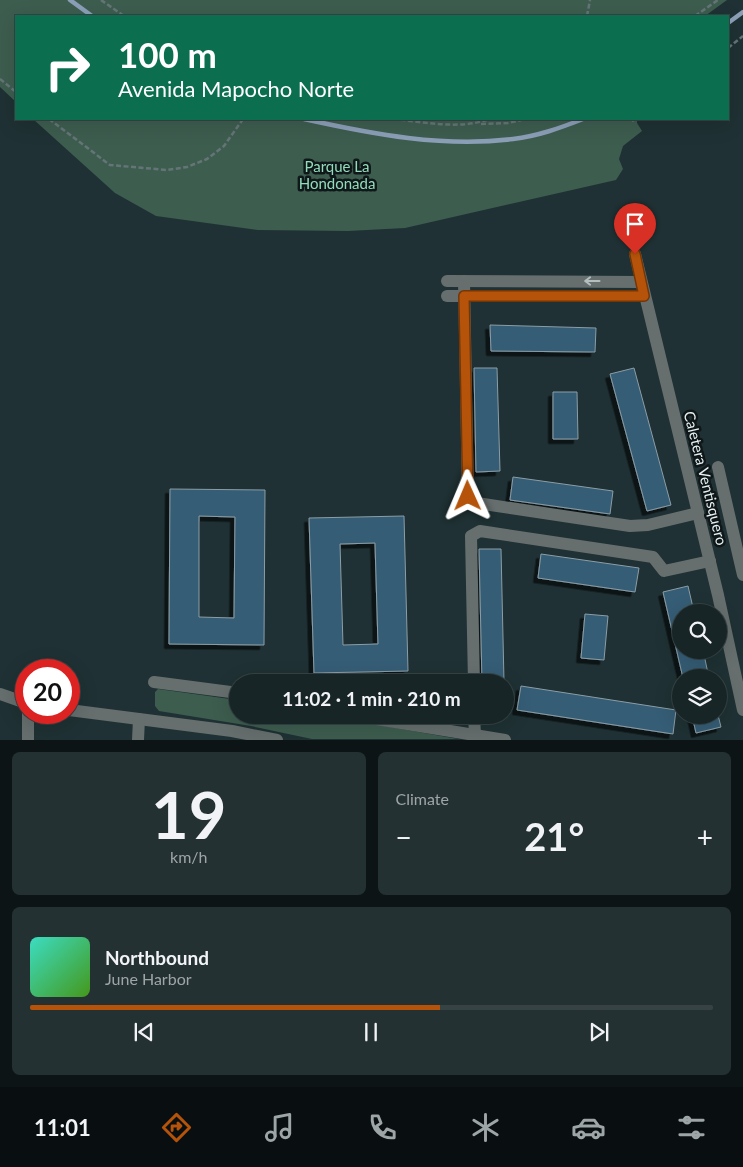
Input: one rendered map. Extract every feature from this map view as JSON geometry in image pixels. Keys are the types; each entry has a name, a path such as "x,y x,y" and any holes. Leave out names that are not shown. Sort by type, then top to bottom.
{"street":[{"name":"Caletera Ventisquero","path":"635,254 710,561 743,707"},
{"path":"447,280 641,282"},
{"path":"464,281 468,496 477,503 630,526 648,525 698,513"},
{"path":"447,296 644,296"},
{"path":"718,467 743,575"},
{"path":"474,674 471,536 480,531 653,557 664,571 710,561"},
{"path":"154,682 229,692"},
{"path":"0,694 15,699"},
{"path":"80,711 277,740"},
{"path":"138,719 138,740"},
{"path":"28,724 28,740"},
{"path":"407,724 505,740"},
{"path":"474,724 475,735"}],"path":[{"path":"101,0 123,15"},
{"path":"588,15 590,0"},
{"path":"696,15 718,0"},
{"path":"729,47 743,36"},
{"path":"0,79 15,91"},
{"path":"50,120 110,165 167,170 187,167 207,159 224,146 242,120"},
{"path":"402,120 448,125 508,123 522,120"},
{"path":"476,124 487,120"}],"green space":[{"path":"0,0 727,0 706,15 15,15 15,101 0,87"},
{"name":"Parque La Hondonada","path":"34,120 637,120 642,131 623,146 619,159 623,169 616,180 405,228 348,231 258,230 156,216 115,193"},
{"path":"158,689 229,699 229,722 159,711 155,706 155,692"},
{"path":"239,724 374,724 458,739 312,739"}],"building":[{"path":"490,325 596,328 595,352 491,351"},
{"path":"474,368 497,368 500,471 476,472"},
{"path":"634,368 671,505 647,511 610,374"},
{"path":"553,392 577,392 578,439 553,439"},
{"path":"513,477 613,491 610,514 510,500"},
{"path":"170,489 265,490 264,645 169,644","holes":["199,516 235,517 234,618 199,617"]},
{"path":"404,516 408,671 314,673 309,518","holes":["375,543 378,644 343,645 340,544"]},
{"path":"479,549 501,549 504,674 482,674"},
{"path":"541,554 639,568 635,592 538,578"},
{"path":"688,586 692,604 672,604 672,631 663,592"},
{"path":"585,614 608,616 604,660 581,658"},
{"path":"679,659 705,659 707,669 681,669"},
{"path":"521,686 672,709 672,724 674,724 673,734 517,710"},
{"path":"694,724 720,724 721,727 696,733"}],"waterway":[{"path":"70,0 91,15"},
{"path":"729,22 743,12"},
{"path":"309,120 408,138 461,142 522,138 580,120"}],"route":[{"path":"468,496 464,296 644,296 635,254"}]}
